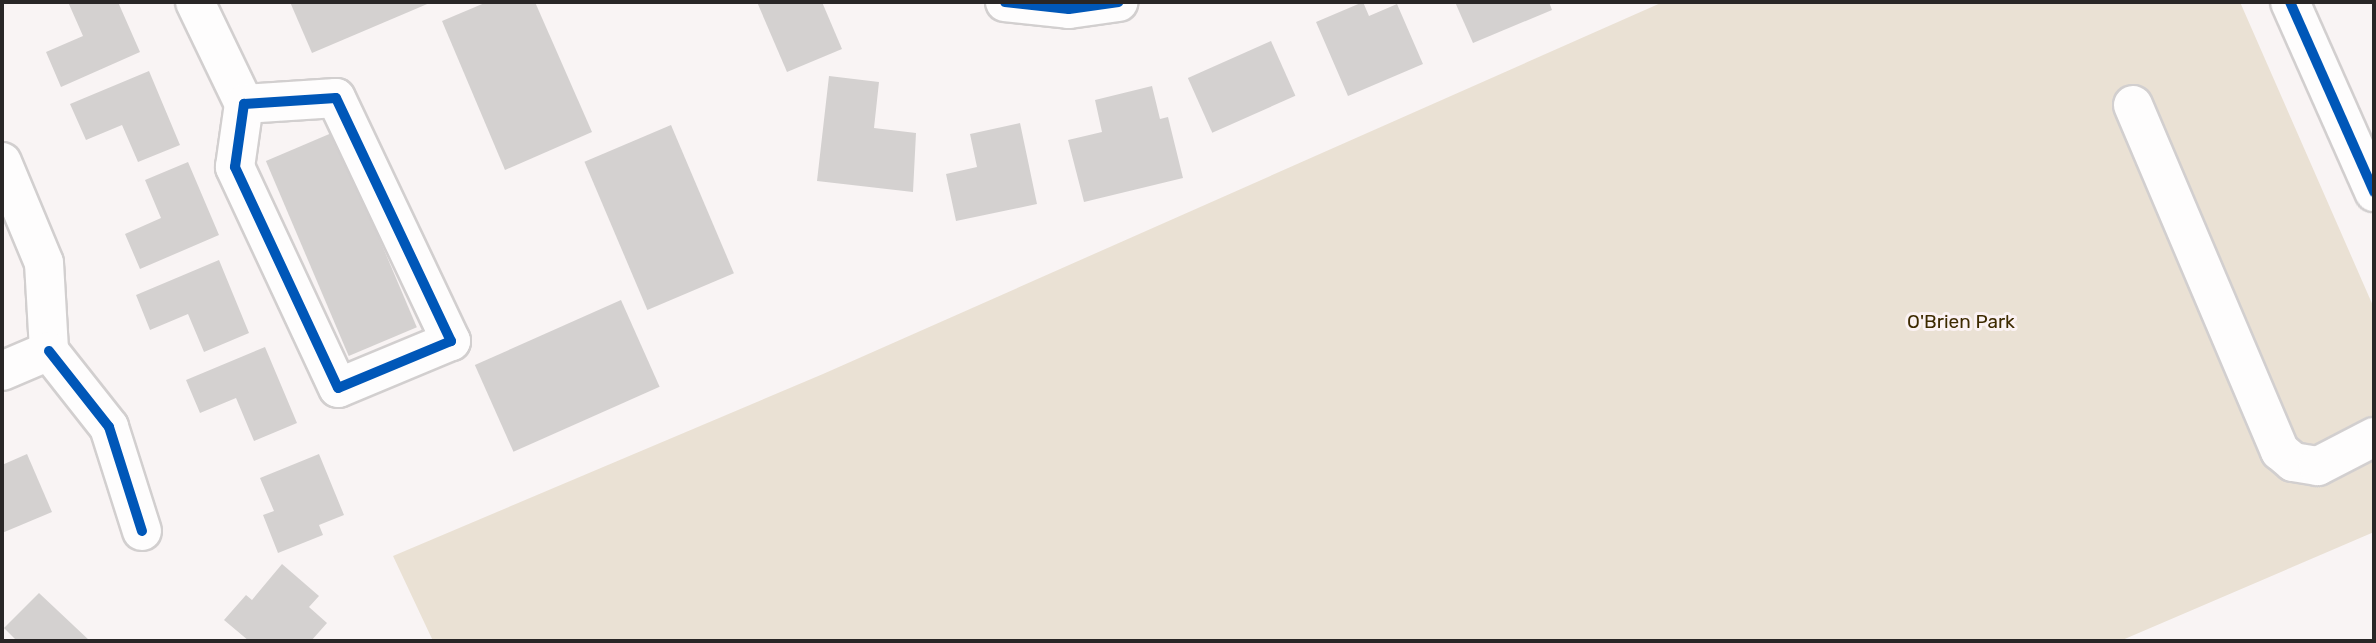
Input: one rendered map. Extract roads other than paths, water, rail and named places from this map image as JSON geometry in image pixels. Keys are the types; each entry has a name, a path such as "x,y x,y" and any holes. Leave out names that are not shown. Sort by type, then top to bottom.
{"street":[{"path":"195,2 244,104 235,167 338,388 451,341 336,98 244,104"},
{"path":"1005,2 1069,9 1119,2"},
{"path":"2290,2 2374,192"},
{"path":"2133,106 2280,452 2294,462 2318,466 2374,437"},
{"path":"2,162 44,263 49,351 109,427 142,531"},
{"path":"2,371 49,351"}],"park label":[{"name":"O'Brien Park","path":"1961,322"}]}
